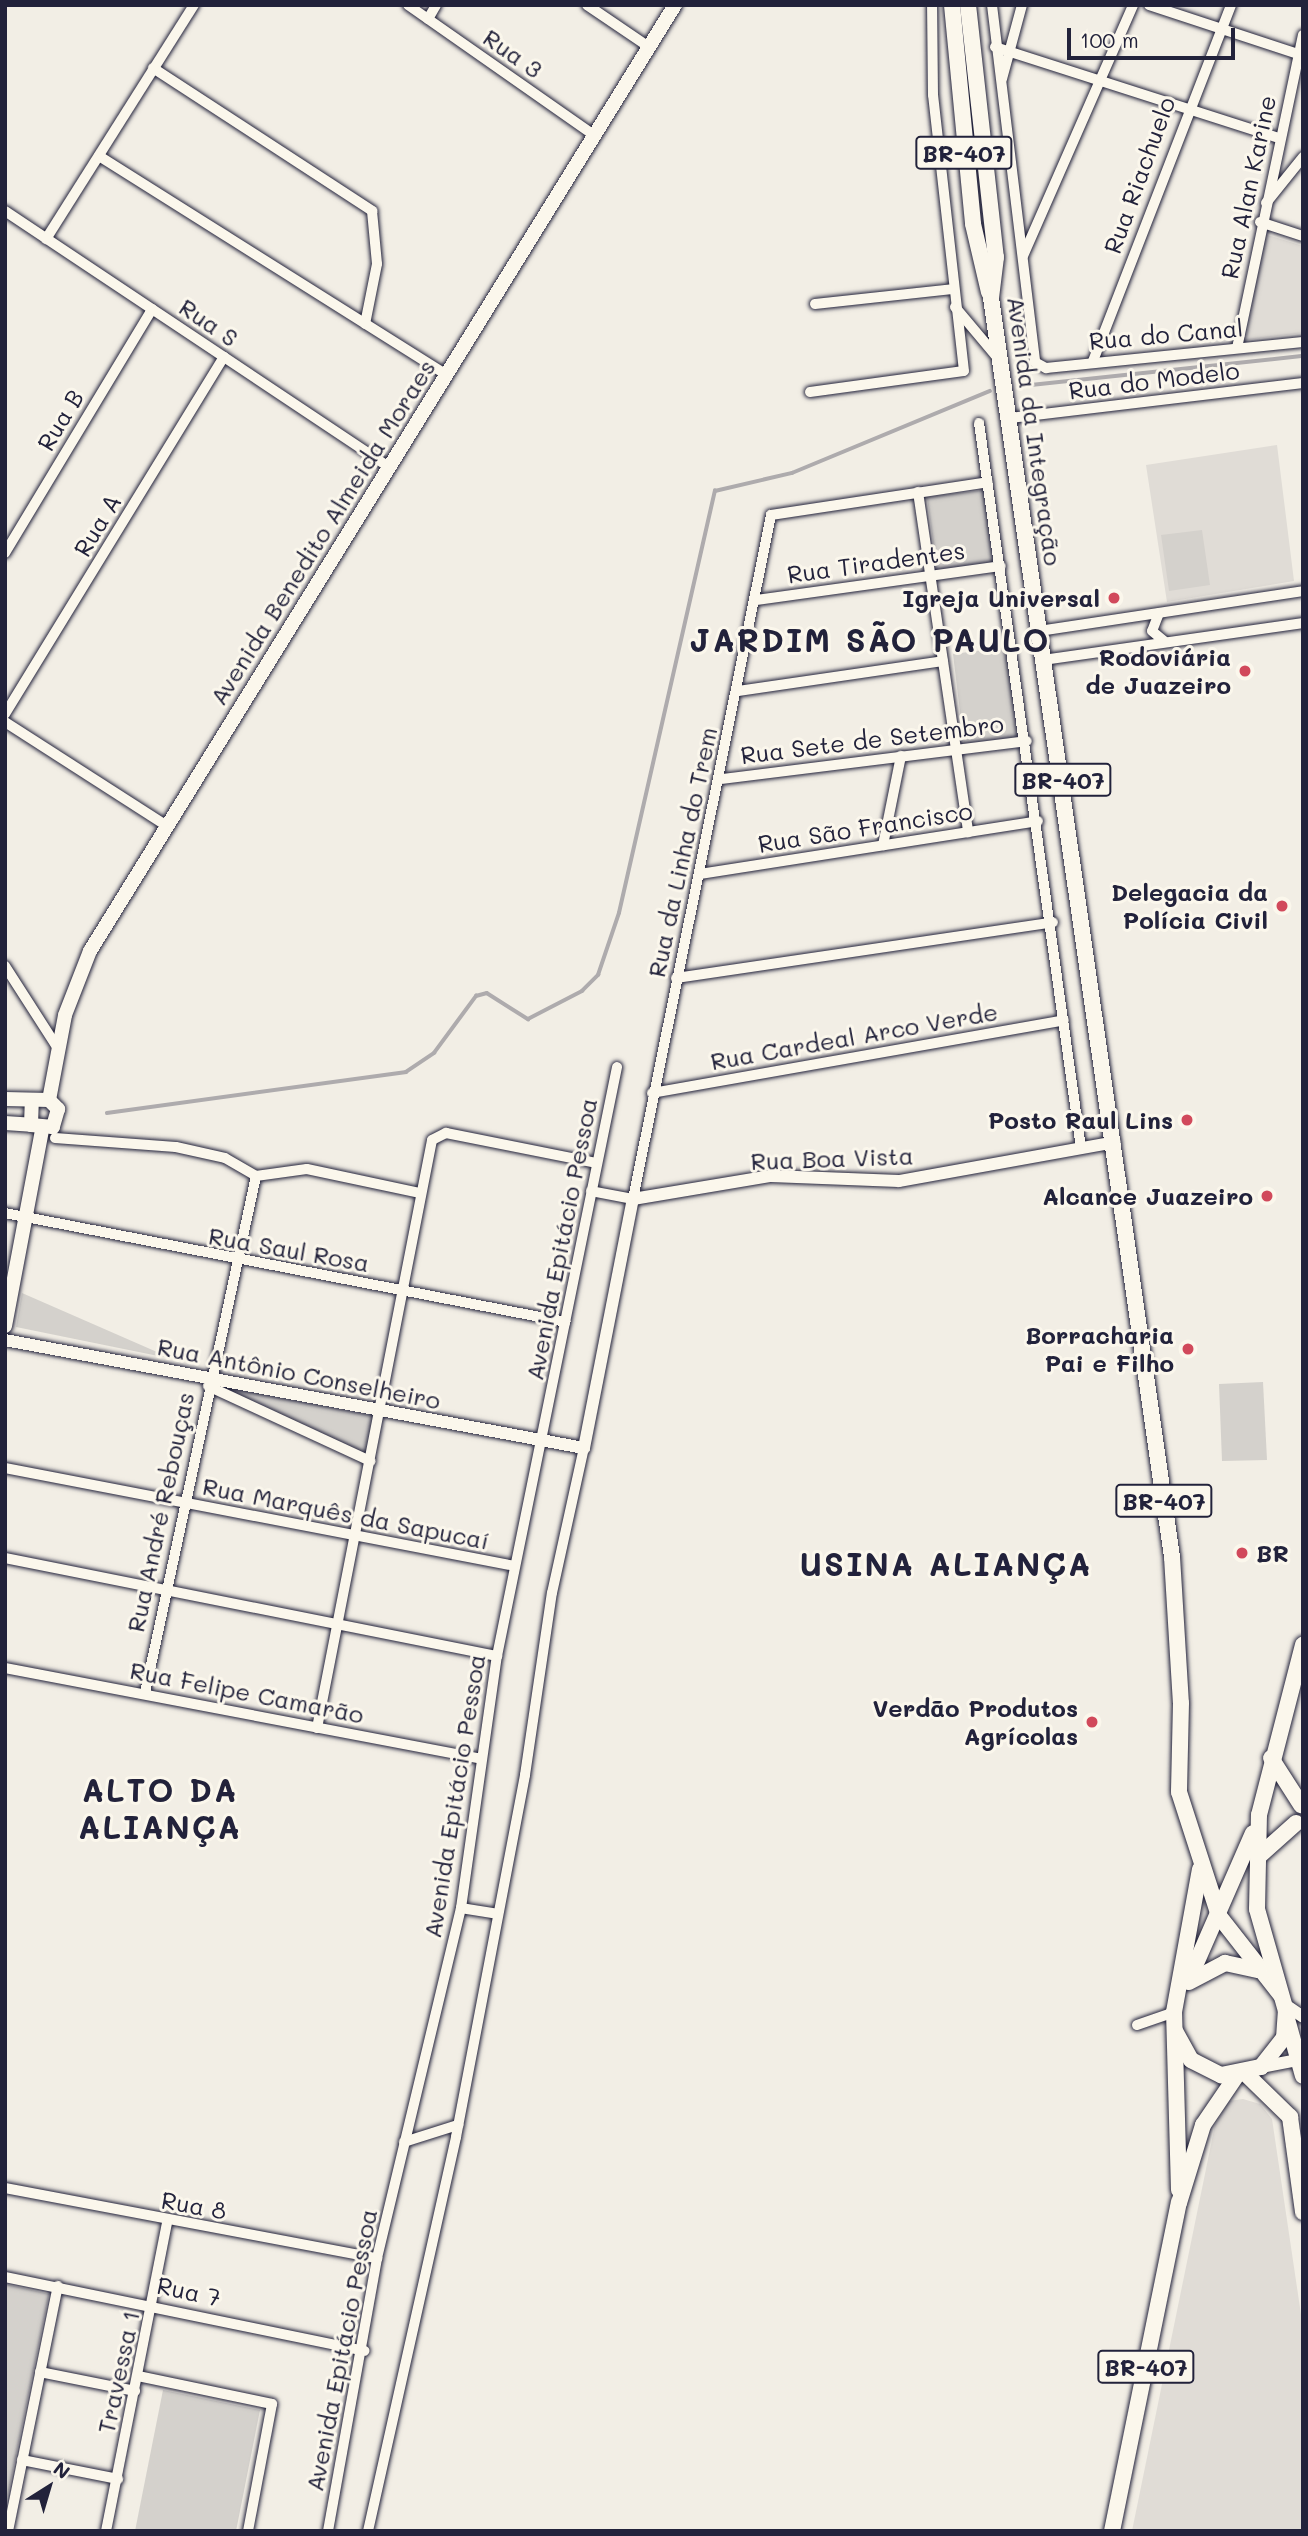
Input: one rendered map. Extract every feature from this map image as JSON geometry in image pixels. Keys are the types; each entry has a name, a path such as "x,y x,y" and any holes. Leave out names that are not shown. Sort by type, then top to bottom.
{"main road":[{"name":"Avenida Benedito Almeida Moraes","path":"36,1128 59,1116 49,1100 80,970 675,5"},
{"name":"BR-407","path":"952,5 973,224 991,298"},
{"name":"Avenida da Integração","path":"968,5 996,257 991,298 1003,365 1043,660 1115,1142 1172,1556 1181,1703 1179,1792 1219,1916 1261,1972"},
{"path":"5,1100 49,1100"},
{"path":"5,1326 36,1128 32,1102"},
{"path":"5,1123 36,1128"},
{"path":"1193,1978 1197,1952 1219,1916 1259,1815 1271,1758 1303,1645"},
{"path":"1271,1758 1301,1805"},
{"path":"1259,1815 1257,1909 1289,2009 1302,2065"},
{"path":"1258,1857 1296,1823"},
{"path":"1179,2203 1174,2012 1201,1859"},
{"path":"1179,1995 1193,1978 1225,1963 1261,1972 1289,2009"},
{"path":"1179,2203 1203,2125 1248,2072 1275,2054 1289,2009"},
{"path":"1175,2031 1198,2064 1248,2072 1290,2117 1303,2212"},
{"name":"BR-407","path":"1112,2531 1179,2203"}],"street":[{"path":"46,239 194,5"},
{"name":"Rua 3","path":"408,5 594,135"},
{"path":"428,19 436,5"},
{"path":"587,5 649,47"},
{"path":"810,392 964,371 952,289 932,5"},
{"path":"992,5 1023,256"},
{"path":"1001,83 1021,5"},
{"path":"1023,256 1133,5"},
{"path":"1149,5 1300,55"},
{"name":"Rua Riachuelo","path":"1093,361 1186,107 1231,5"},
{"name":"Rua Alan Karine","path":"1237,348 1263,206 1303,35"},
{"path":"996,47 1011,49 1102,78 1279,138"},
{"path":"153,68 373,211 377,264 365,324"},
{"path":"99,156 447,375"},
{"path":"1263,206 1303,158"},
{"name":"Rua S","path":"5,211 390,468"},
{"path":"1260,222 1303,236"},
{"name":"Rua do Canal","path":"1023,256 1035,362 1046,368 1093,361 1303,342"},
{"path":"814,304 952,289"},
{"path":"954,307 1003,365"},
{"name":"Rua B","path":"5,553 152,309"},
{"name":"Rua A","path":"5,714 224,357"},
{"name":"Rua do Modelo","path":"1010,418 1303,383"},
{"path":"979,423 1053,922 1081,1148"},
{"path":"968,832 958,749 918,492 988,482"},
{"name":"Rua da Linha do Trem","path":"633,1199 676,978 722,779 771,515 918,492"},
{"name":"Rua Tiradentes","path":"756,600 1001,566"},
{"path":"1039,631 1303,591"},
{"path":"1159,613 1152,631 1166,642"},
{"path":"1043,660 1303,622"},
{"path":"738,691 943,661"},
{"path":"5,722 167,826"},
{"name":"Rua Sete de Setembro","path":"722,779 1027,741"},
{"path":"883,845 901,756"},
{"name":"Rua São Francisco","path":"699,874 1038,821"},
{"path":"676,978 1053,922"},
{"path":"5,966 59,1050"},
{"name":"Rua Cardeal Arco Verde","path":"652,1093 1064,1020"},
{"name":"Avenida Epitácio Pessoa","path":"328,2531 364,2351 377,2258 461,1908 480,1759 497,1656 617,1067"},
{"path":"317,1727 432,1140 446,1133 596,1163"},
{"path":"55,1138 176,1147 225,1158 256,1176 307,1169 421,1193"},
{"name":"Rua Boa Vista","path":"633,1199 771,1176 900,1181 1115,1142"},
{"name":"Rua André Rebouças","path":"145,1693 233,1261 256,1176"},
{"path":"368,2531 412,2352 458,2125 494,1913 633,1199 591,1191"},
{"name":"Rua Saul Rosa","path":"5,1213 233,1261 566,1322"},
{"name":"Rua Antônio Conselheiro","path":"5,1340 209,1381 380,1410 542,1443 584,1448"},
{"name":"Rua Antônio Conselheiro","path":"209,1381 370,1461"},
{"name":"Rua Marquês da Sapucaí","path":"5,1468 515,1566"},
{"path":"5,1558 339,1622 497,1656"},
{"name":"Rua Felipe Camarão","path":"5,1668 480,1759"},
{"path":"461,1908 494,1913"},
{"path":"1137,2025 1174,2012"},
{"path":"1248,2072 1302,2065"},
{"path":"404,2142 458,2125"},
{"name":"Rua 8","path":"5,2188 167,2222 377,2258"},
{"name":"Travessa 1","path":"106,2531 154,2305 167,2222"},
{"name":"Rua 7","path":"5,2277 154,2305 364,2351"},
{"path":"8,2531 58,2287"},
{"path":"40,2372 135,2391"},
{"path":"138,2376 272,2404 248,2531"},
{"path":"22,2460 118,2479"}],"shaded area":[{"path":"1264,234 1303,246 1303,333 1246,340"},
{"path":"1277,445 1294,581 1167,602 1146,465"},
{"path":"985,490 995,563 937,571 927,497"},
{"path":"1202,530 1210,585 1169,591 1161,535"},
{"path":"1007,647 1021,738 964,745 953,654"},
{"path":"22,1293 173,1359 16,1327"},
{"path":"1263,1382 1267,1460 1222,1461 1219,1384"},
{"path":"214,1385 373,1416 366,1456"},
{"path":"1243,2099 1260,2104 1272,2119 1303,2328 1303,2531 1132,2531 1215,2125 1229,2101"},
{"path":"5,2284 49,2294 5,2509"},
{"path":"163,2390 260,2410 236,2531 135,2531"}],"waterway":[{"path":"1031,385 1303,356"},
{"path":"107,1113 406,1072 434,1053 476,996 487,993 528,1019 582,991 598,975 619,913 715,491 792,473 990,391"}],"place":[{"name":"Igreja Universal","path":"1114,598"},
{"name":"Rodoviária de Juazeiro","path":"1245,671"},
{"name":"Delegacia da Polícia Civil","path":"1282,906"},
{"name":"Posto Raul Lins","path":"1187,1120"},
{"name":"Alcance Juazeiro","path":"1267,1196"},
{"name":"Borracharia Pai e Filho","path":"1188,1349"},
{"name":"BR","path":"1242,1553"},
{"name":"Verdão Produtos Agrícolas","path":"1092,1722"}],"district":[{"name":"JARDIM SÃO PAULO","path":"870,639"},
{"name":"USINA ALIANÇA","path":"946,1563"},
{"name":"ALTO DA ALIANÇA","path":"160,1808"}]}
